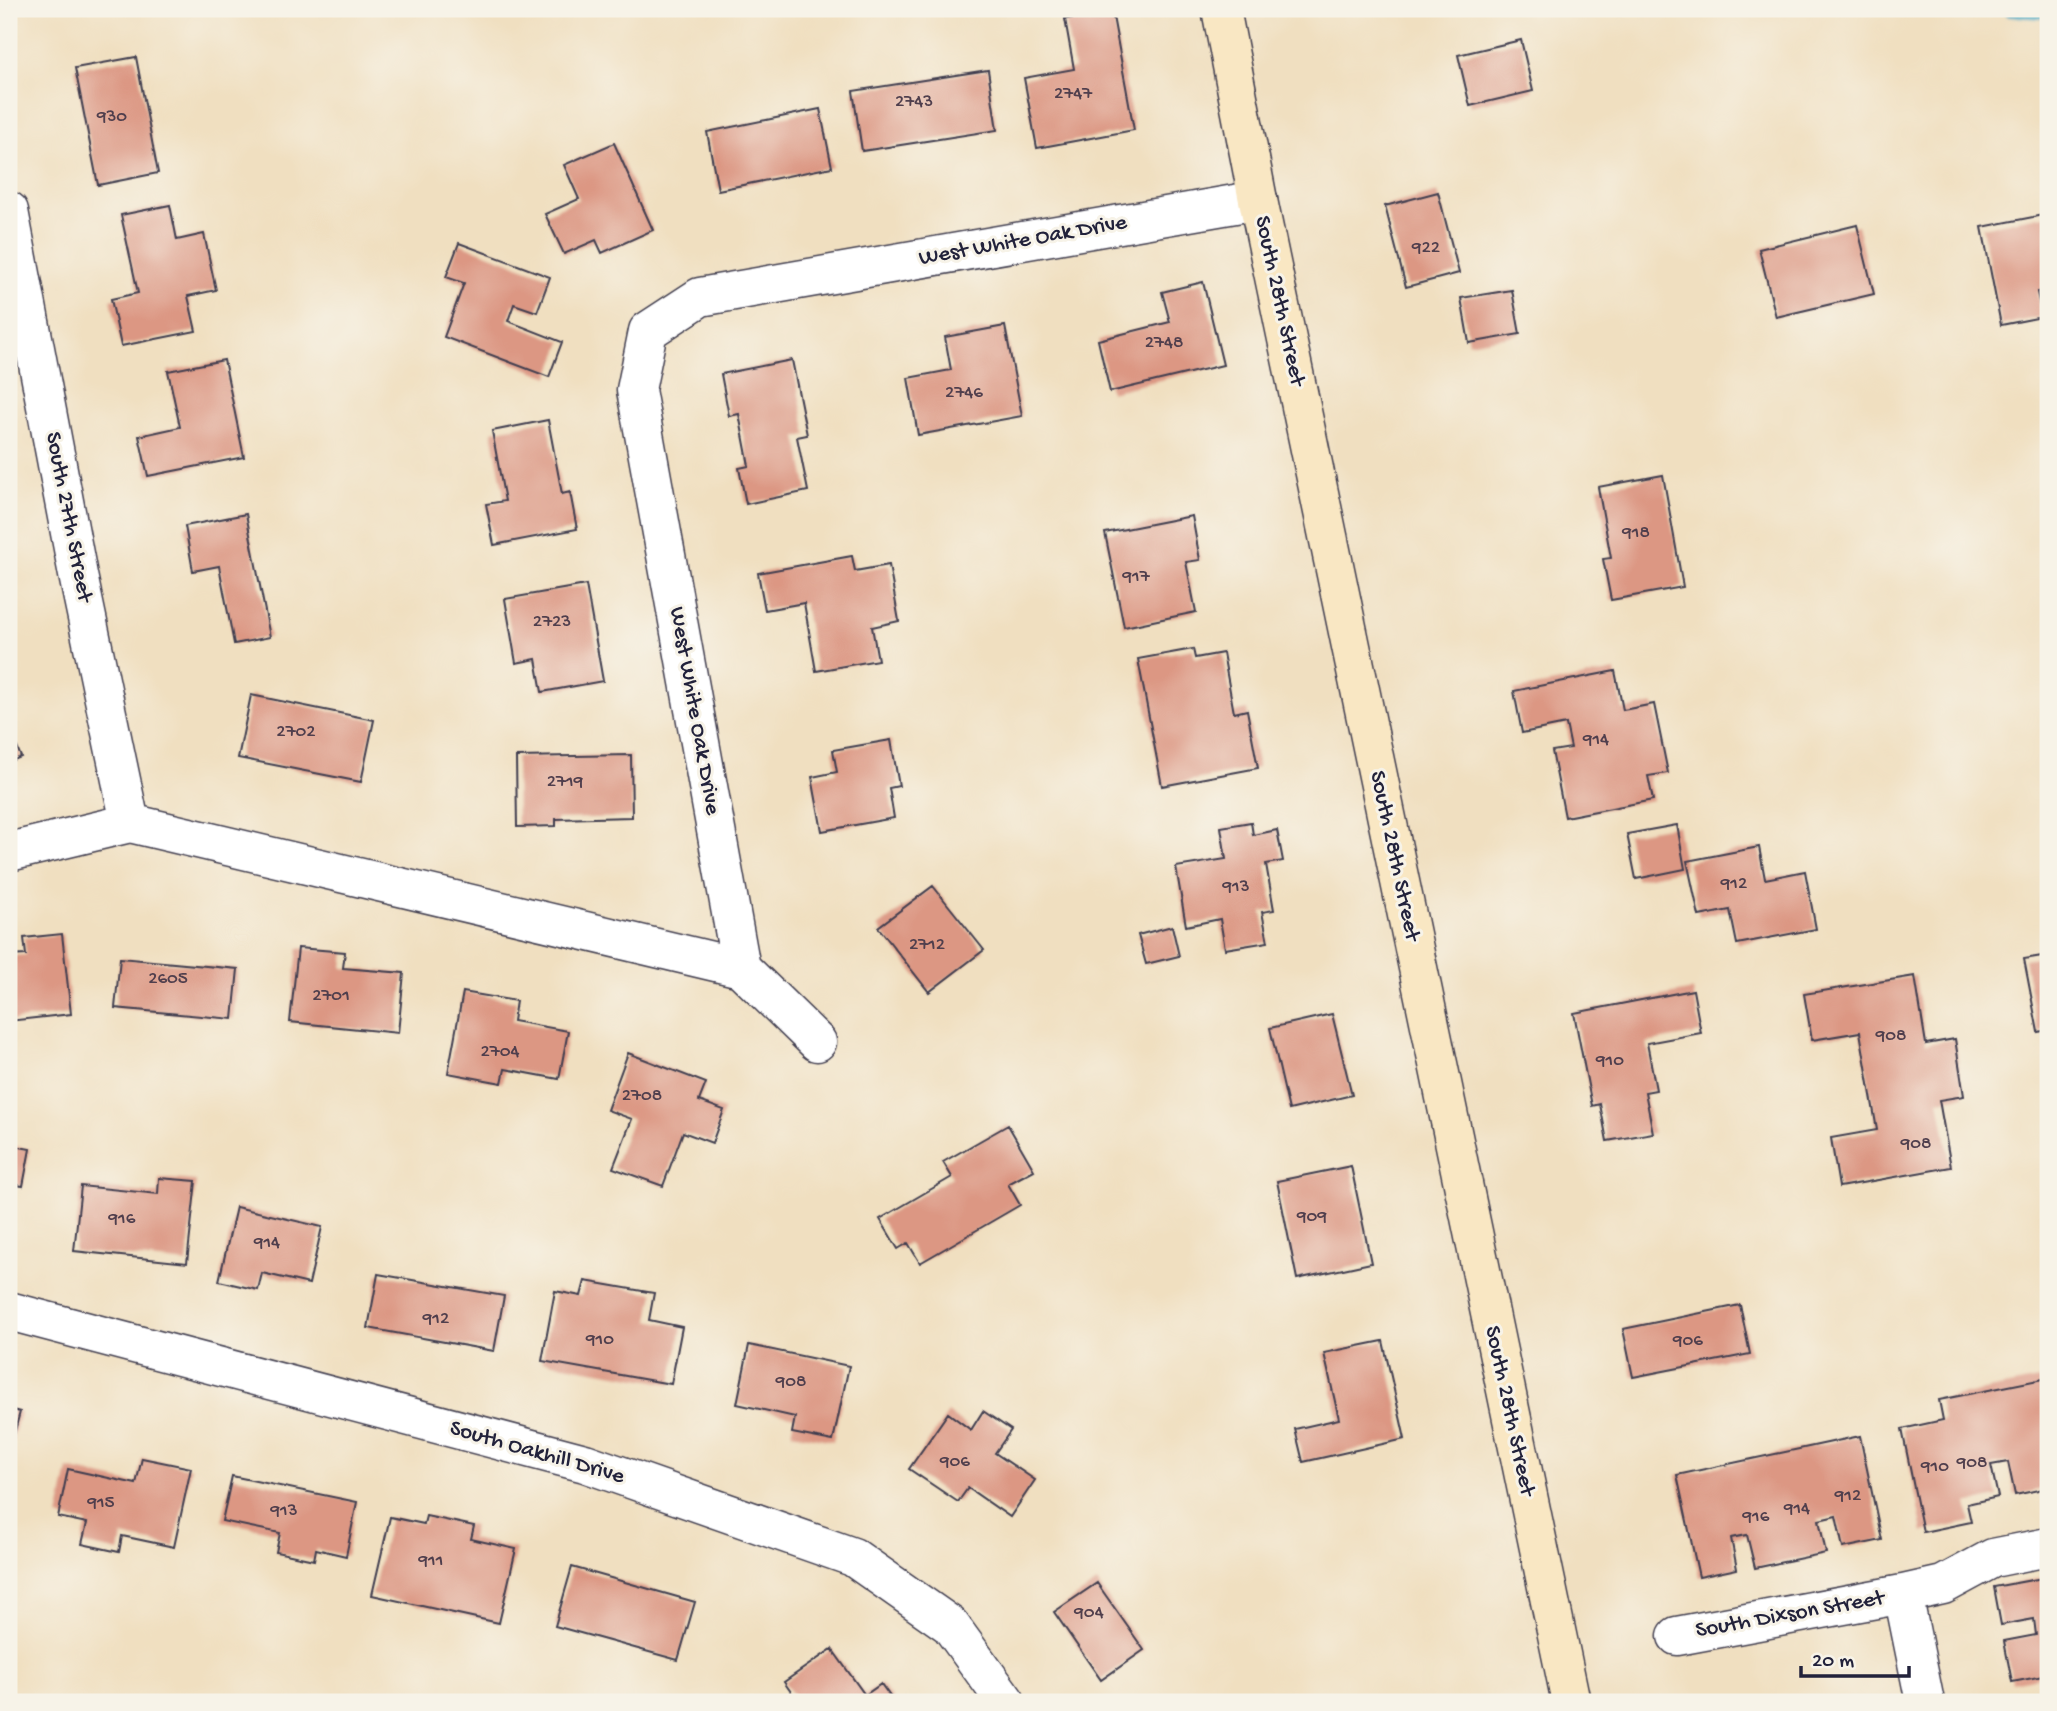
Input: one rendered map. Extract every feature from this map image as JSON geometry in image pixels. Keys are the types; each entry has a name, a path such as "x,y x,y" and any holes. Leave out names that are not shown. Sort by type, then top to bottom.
{"street":[{"name":"South 28th Street","path":"1221,9 1258,200 1571,1702"},
{"name":"West White Oak Drive","path":"741,968 636,390 648,331 700,296 1258,200"},
{"name":"South 27th Street","path":"9,211 78,575 130,823"},
{"path":"9,852 130,823 741,968 817,1042"},
{"name":"South Oakhill Drive","path":"9,1311 585,1463 853,1558 950,1625 1006,1702"},
{"name":"South Dixson Street","path":"1677,1636 1943,1585 1993,1558 2048,1547"},
{"name":"South Dixson Street","path":"1903,1594 1925,1702"}],"building":[{"path":"1112,11 1134,130 1037,148 1024,78 1074,69 1065,19"},
{"path":"1521,40 1533,91 1470,106 1458,55"},
{"path":"136,57 158,173 98,185 75,68"},
{"path":"988,70 997,130 862,151 853,91"},
{"path":"820,109 832,167 718,190 707,132"},
{"path":"614,143 653,230 602,253 596,240 564,254 545,214 579,199 564,165"},
{"path":"1438,192 1459,273 1406,287 1385,206"},
{"path":"170,205 177,240 204,234 216,290 188,296 196,331 121,346 111,299 138,293 121,215"},
{"path":"2048,214 2048,289 2037,292 2042,317 2001,325 1982,227"},
{"path":"1857,225 1874,294 1776,317 1759,249"},
{"path":"459,243 550,277 537,312 514,304 508,321 562,342 549,377 444,337 464,283 446,277"},
{"path":"1203,282 1223,365 1110,392 1098,340 1170,322 1162,292"},
{"path":"1512,290 1520,334 1469,343 1461,298"},
{"path":"1005,326 1022,416 918,435 908,378 951,370 945,337"},
{"path":"224,360 244,457 148,476 139,436 180,427 168,371"},
{"path":"792,360 807,435 797,437 808,491 746,504 739,468 749,466 739,414 729,416 721,374"},
{"path":"548,420 562,494 570,492 577,529 494,545 486,504 505,501 492,431"},
{"path":"1663,475 1683,587 1611,600 1603,559 1611,558 1598,487"},
{"path":"246,514 270,637 234,644 219,566 193,571 185,526"},
{"path":"1192,516 1200,560 1186,562 1196,612 1124,627 1105,533"},
{"path":"852,556 855,571 889,565 899,621 872,627 878,660 816,671 804,603 765,610 758,573"},
{"path":"586,585 603,681 542,692 536,659 516,663 505,599"},
{"path":"1193,649 1195,658 1223,653 1234,713 1247,710 1258,768 1162,786 1138,659"},
{"path":"1615,671 1623,710 1654,704 1668,773 1648,776 1653,800 1565,817 1552,751 1571,748 1566,724 1522,733 1514,691"},
{"path":"251,695 374,720 361,782 238,758"},
{"path":"9,728 21,757 9,762"},
{"path":"891,740 899,786 889,788 894,818 822,831 812,777 837,772 833,750"},
{"path":"631,755 632,817 556,819 556,826 517,827 516,757"},
{"path":"1251,822 1253,835 1277,830 1283,861 1266,864 1274,910 1262,912 1268,942 1225,949 1220,919 1186,926 1176,867 1226,859 1221,827"},
{"path":"1677,825 1685,869 1636,879 1627,834"},
{"path":"1759,847 1765,879 1805,871 1816,929 1737,944 1730,910 1699,916 1687,861"},
{"path":"933,886 984,950 929,992 878,927"},
{"path":"1172,926 1179,956 1146,964 1138,935"},
{"path":"62,934 71,1014 9,1021 9,956 26,955 24,938"},
{"path":"298,948 345,952 343,968 404,973 398,1033 290,1022"},
{"path":"2048,955 2048,1030 2038,1032 2024,959"},
{"path":"120,958 238,969 233,1019 115,1008"},
{"path":"1915,976 1926,1044 1955,1039 1964,1096 1939,1100 1951,1167 1839,1187 1831,1138 1877,1130 1860,1032 1812,1040 1804,994"},
{"path":"1693,990 1701,1033 1647,1043 1656,1090 1645,1092 1653,1133 1607,1141 1600,1104 1592,1106 1574,1013"},
{"path":"463,992 516,1001 513,1021 568,1031 559,1079 505,1069 502,1083 448,1073"},
{"path":"1332,1014 1352,1095 1289,1110 1270,1028"},
{"path":"628,1053 706,1083 699,1101 724,1110 712,1143 683,1132 663,1186 613,1168 632,1119 607,1110"},
{"path":"1008,1125 1034,1170 1008,1184 1020,1205 920,1263 908,1243 898,1249 880,1219 952,1177 943,1162"},
{"path":"9,1145 30,1149 23,1186 9,1184"},
{"path":"1351,1166 1371,1263 1297,1279 1277,1181"},
{"path":"159,1178 196,1181 187,1263 74,1251 81,1186 158,1194"},
{"path":"236,1207 322,1227 309,1284 262,1273 258,1290 219,1281"},
{"path":"378,1274 504,1296 494,1351 368,1328"},
{"path":"585,1281 654,1293 649,1320 682,1327 671,1384 542,1361 555,1291 581,1296"},
{"path":"1740,1305 1750,1354 1633,1377 1623,1329"},
{"path":"1383,1341 1405,1439 1303,1462 1295,1429 1339,1419 1324,1353"},
{"path":"749,1345 849,1366 833,1441 792,1433 795,1417 737,1404"},
{"path":"2048,1378 2048,1488 2015,1495 2008,1462 1991,1465 1998,1497 1967,1504 1971,1522 1923,1532 1902,1429 1943,1420 1939,1400"},
{"path":"9,1409 20,1412 10,1449 9,1449"},
{"path":"983,1411 1011,1430 995,1453 1035,1480 1010,1517 968,1488 958,1502 909,1469 948,1413 971,1430"},
{"path":"1860,1436 1882,1540 1843,1548 1836,1516 1819,1520 1826,1553 1755,1568 1747,1535 1731,1538 1737,1569 1699,1577 1677,1475"},
{"path":"142,1458 191,1468 174,1547 122,1536 119,1552 82,1544 87,1523 58,1517 68,1469 136,1484"},
{"path":"232,1476 357,1502 346,1556 316,1549 314,1560 276,1552 280,1533 222,1521"},
{"path":"426,1516 474,1526 471,1539 516,1549 499,1623 372,1595 390,1517 424,1524"},
{"path":"572,1567 695,1602 678,1660 555,1626"},
{"path":"2048,1577 2048,1675 2012,1682 2004,1641 2036,1635 2034,1619 2001,1625 1994,1587"},
{"path":"1097,1583 1144,1650 1101,1680 1054,1612"},
{"path":"832,1649 865,1695 881,1684 894,1702 798,1702 784,1682"}],"waterway":[{"path":"2007,9 2010,12 2048,14"}]}
